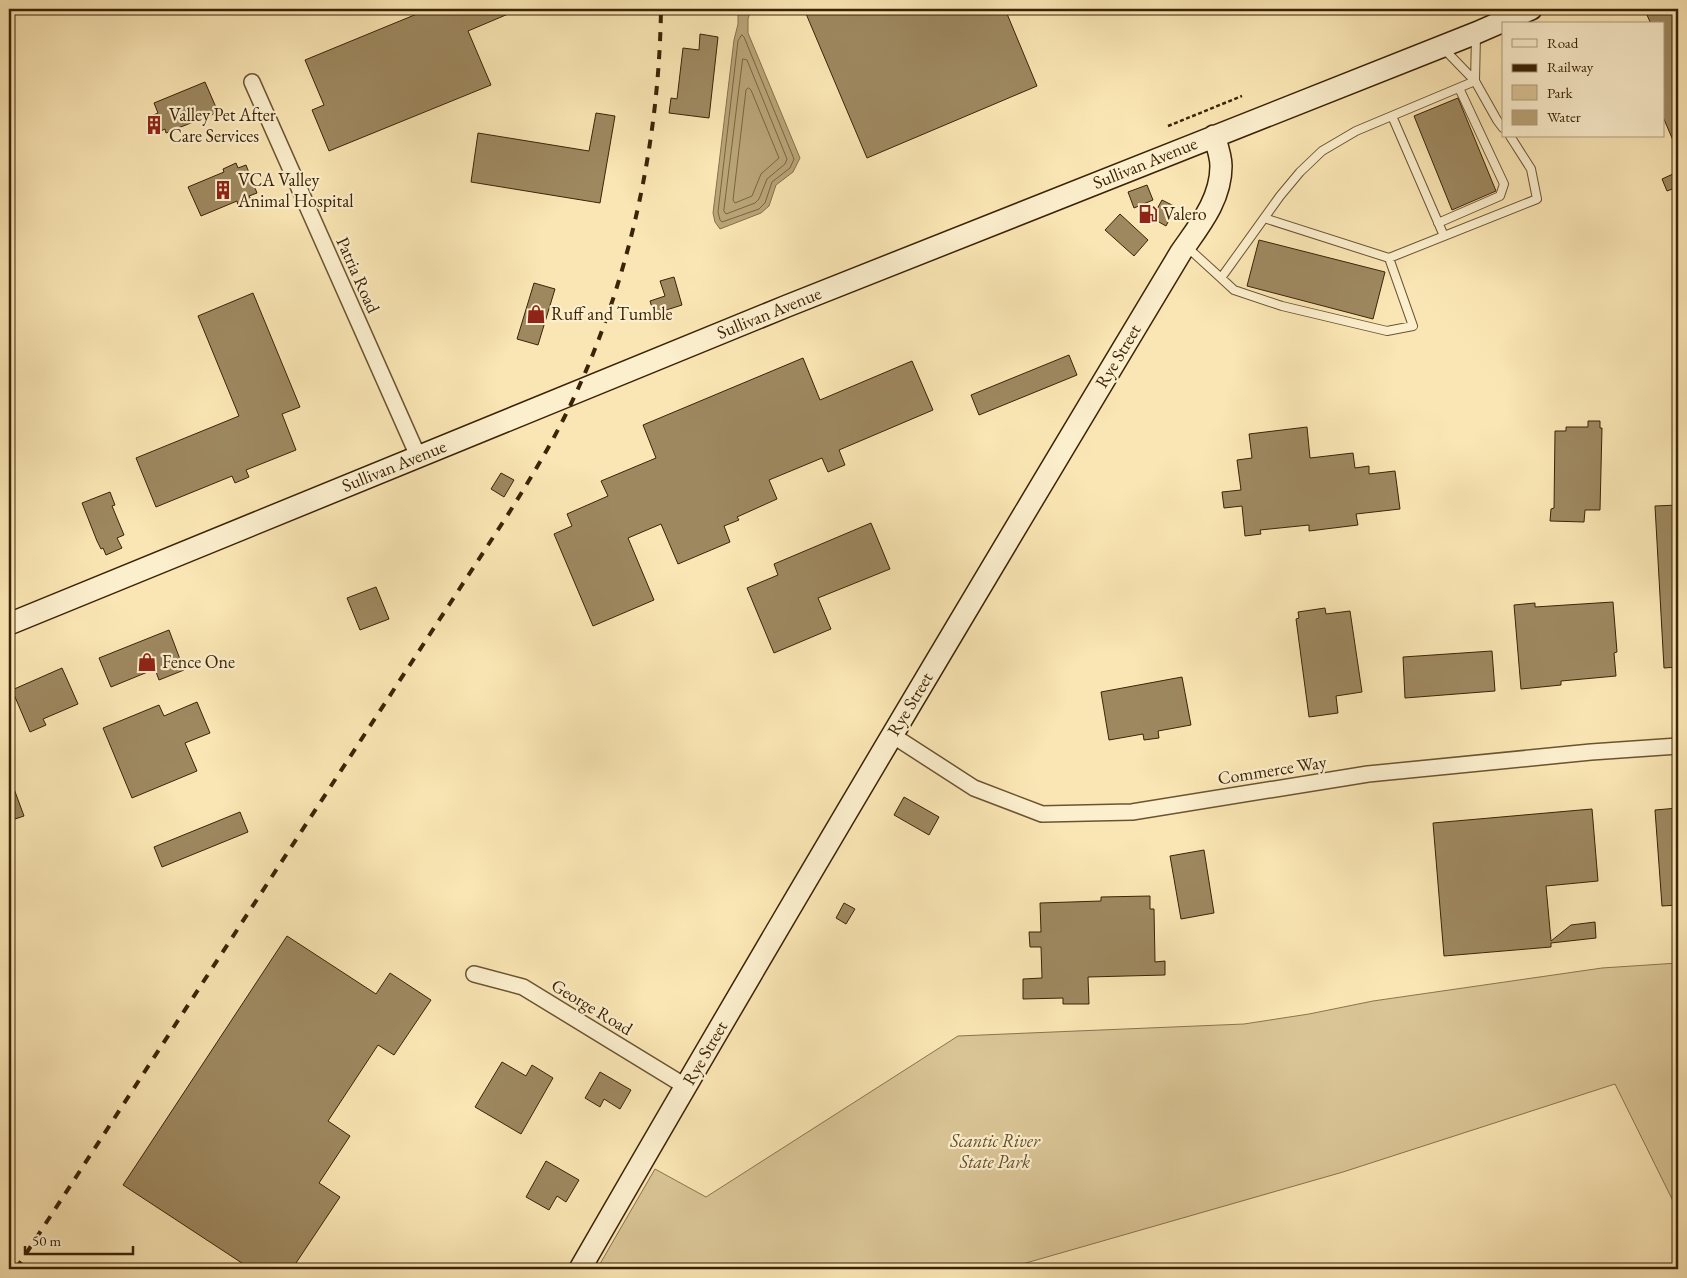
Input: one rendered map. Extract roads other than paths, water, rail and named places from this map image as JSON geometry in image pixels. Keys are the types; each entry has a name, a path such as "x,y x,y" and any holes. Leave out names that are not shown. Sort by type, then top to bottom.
{"main road":[{"name":"Sullivan Avenue","path":"9,624 787,306 1476,33 1531,9"},
{"name":"Rye Street","path":"580,1269 685,1086 892,735 1185,246 1210,209 1219,187 1221,164 1214,136"}],"street":[{"name":"Patria Road","path":"252,82 418,456"},
{"name":"Commerce Way","path":"892,735 974,788 1042,814 1132,812 1368,774 1591,752 1678,746"},
{"name":"George Road","path":"474,974 523,987 685,1086"}],"lane":[{"path":"1475,81 1476,33"},
{"path":"1442,46 1475,81 1496,120 1502,127"},
{"path":"1221,278 1300,172 1322,151 1356,132 1475,81"},
{"path":"1438,222 1500,196 1504,184 1458,88"},
{"path":"1392,116 1444,236"},
{"path":"1264,218 1389,258 1537,199 1531,169 1511,138"},
{"path":"1185,246 1234,290 1282,306 1387,331 1414,326 1389,258"}],"water":[{"path":"738,9 751,9 748,19 748,33 800,158 793,172 776,185 769,206 761,213 720,229 715,222 713,213 734,40 738,24"}],"railway":[{"path":"16,1269 507,516 544,456 564,418 586,370 605,321 622,271 635,219 646,167 654,114 659,62 661,9"}],"place":[{"name":"Valley Pet After Care Services","path":"154,125"},
{"name":"VCA Valley Animal Hospital","path":"223,190"},
{"name":"Valero","path":"1148,214"},
{"name":"Ruff and Tumble","path":"536,314"},
{"name":"Fence One","path":"147,662"}],"park label":[{"name":"Scantic River State Park","path":"995,1151"}]}
